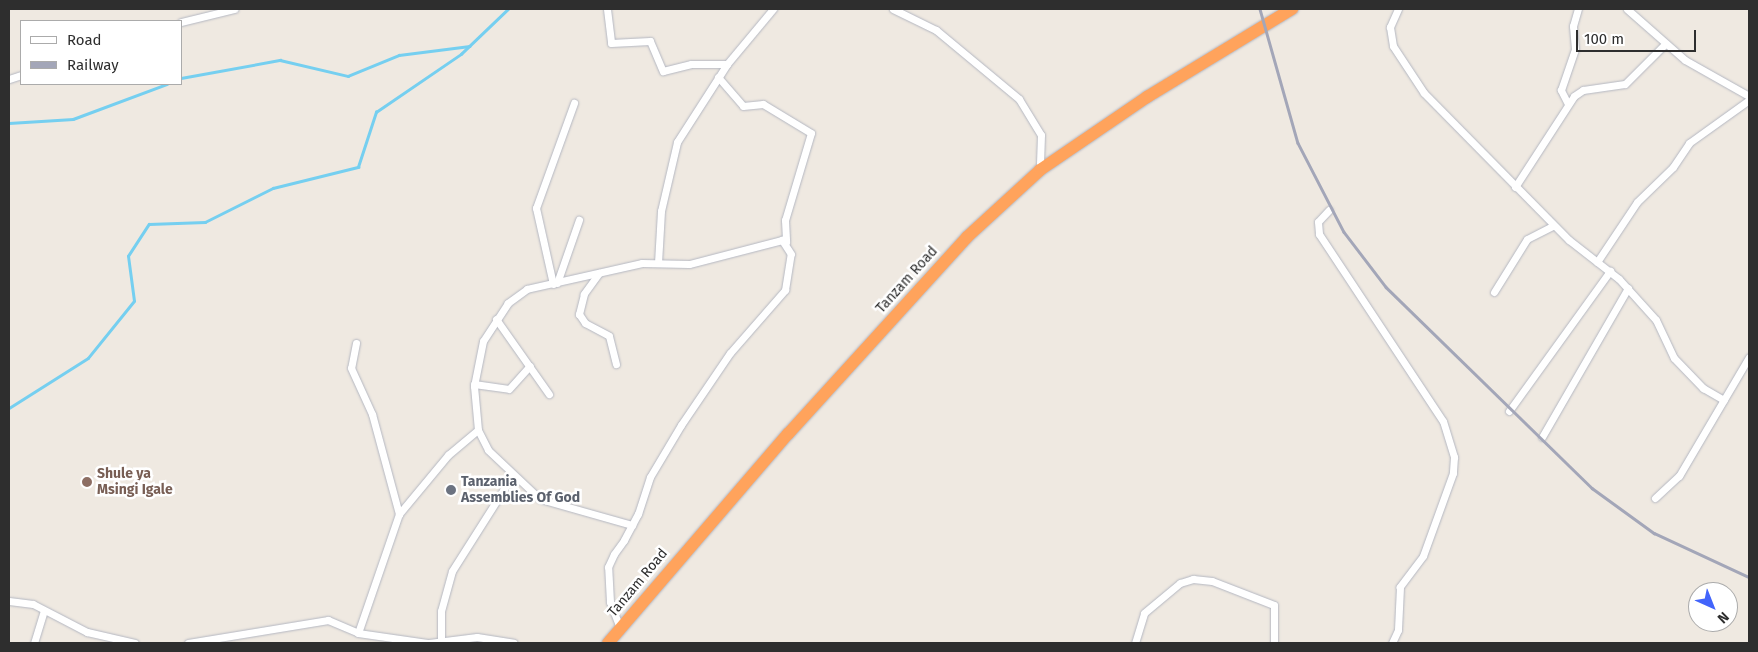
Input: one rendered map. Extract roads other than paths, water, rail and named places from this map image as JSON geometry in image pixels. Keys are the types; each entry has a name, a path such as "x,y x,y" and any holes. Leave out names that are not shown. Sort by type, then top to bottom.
{"highway":[{"name":"Tanzam Road","path":"608,643 936,269 1040,170 1146,96 1292,9"}],"street":[{"path":"182,22 234,9"},
{"path":"608,9 611,43 650,41 663,71 691,64 727,64"},
{"path":"658,263 662,211 674,149 686,122 727,64 772,9"},
{"path":"893,9 936,30 1025,105 1042,138 1040,170"},
{"path":"1398,9 1390,34 1411,76 1436,108 1554,225 1628,288 1656,320 1674,358 1703,388 1724,400"},
{"path":"1568,104 1561,90 1575,49 1573,26 1578,9"},
{"path":"1628,9 1665,44 1749,96"},
{"path":"1515,187 1568,104 1583,90 1630,82 1665,44"},
{"path":"620,628 610,602 607,574 632,525 650,477 681,425 730,353 785,290 791,254 786,242 788,211 812,133 763,104 743,106 718,77"},
{"path":"1597,262 1637,202 1673,167 1684,149 1749,100"},
{"path":"555,283 539,235 538,198 574,103"},
{"path":"1329,210 1318,222 1319,234 1443,421 1454,457 1453,473 1423,556 1400,587 1398,630 1392,643"},
{"path":"555,283 579,220"},
{"path":"1494,292 1527,239 1554,225"},
{"path":"632,525 558,507 513,475 488,450 478,430 474,384 478,354 496,319 522,291 599,273 658,263 689,264 777,239 786,242"},
{"path":"1509,411 1610,271"},
{"path":"599,273 584,294 579,314 585,323 609,336 616,364"},
{"path":"1542,437 1628,288"},
{"path":"496,319 549,394"},
{"path":"356,343 351,368 372,414 399,514"},
{"path":"1656,498 1679,476 1749,357"},
{"path":"474,384 509,389 530,366"},
{"path":"358,633 399,514 448,455 478,430"},
{"path":"441,639 441,611 452,570 513,475"},
{"path":"1135,643 1144,613 1180,583 1193,579 1212,581 1274,605 1274,643"},
{"path":"9,601 44,611 87,632 120,642 135,643"},
{"path":"34,643 44,611"},
{"path":"188,643 328,620 358,633 428,643 441,639 477,637 514,643"}],"waterway":[{"path":"9,408 88,358 134,301 128,256 149,224 205,222 273,188 358,167 376,112 461,54 508,9"},
{"path":"182,78 280,60 348,76 399,55 469,46"},
{"path":"9,123 73,119 164,85"}],"railway":[{"path":"1260,9 1298,143 1344,232 1386,287 1592,488 1654,533 1749,577"}],"place":[{"name":"Shule ya Msingi Igale","path":"87,482"},
{"name":"Tanzania Assemblies Of God","path":"451,490"}]}
